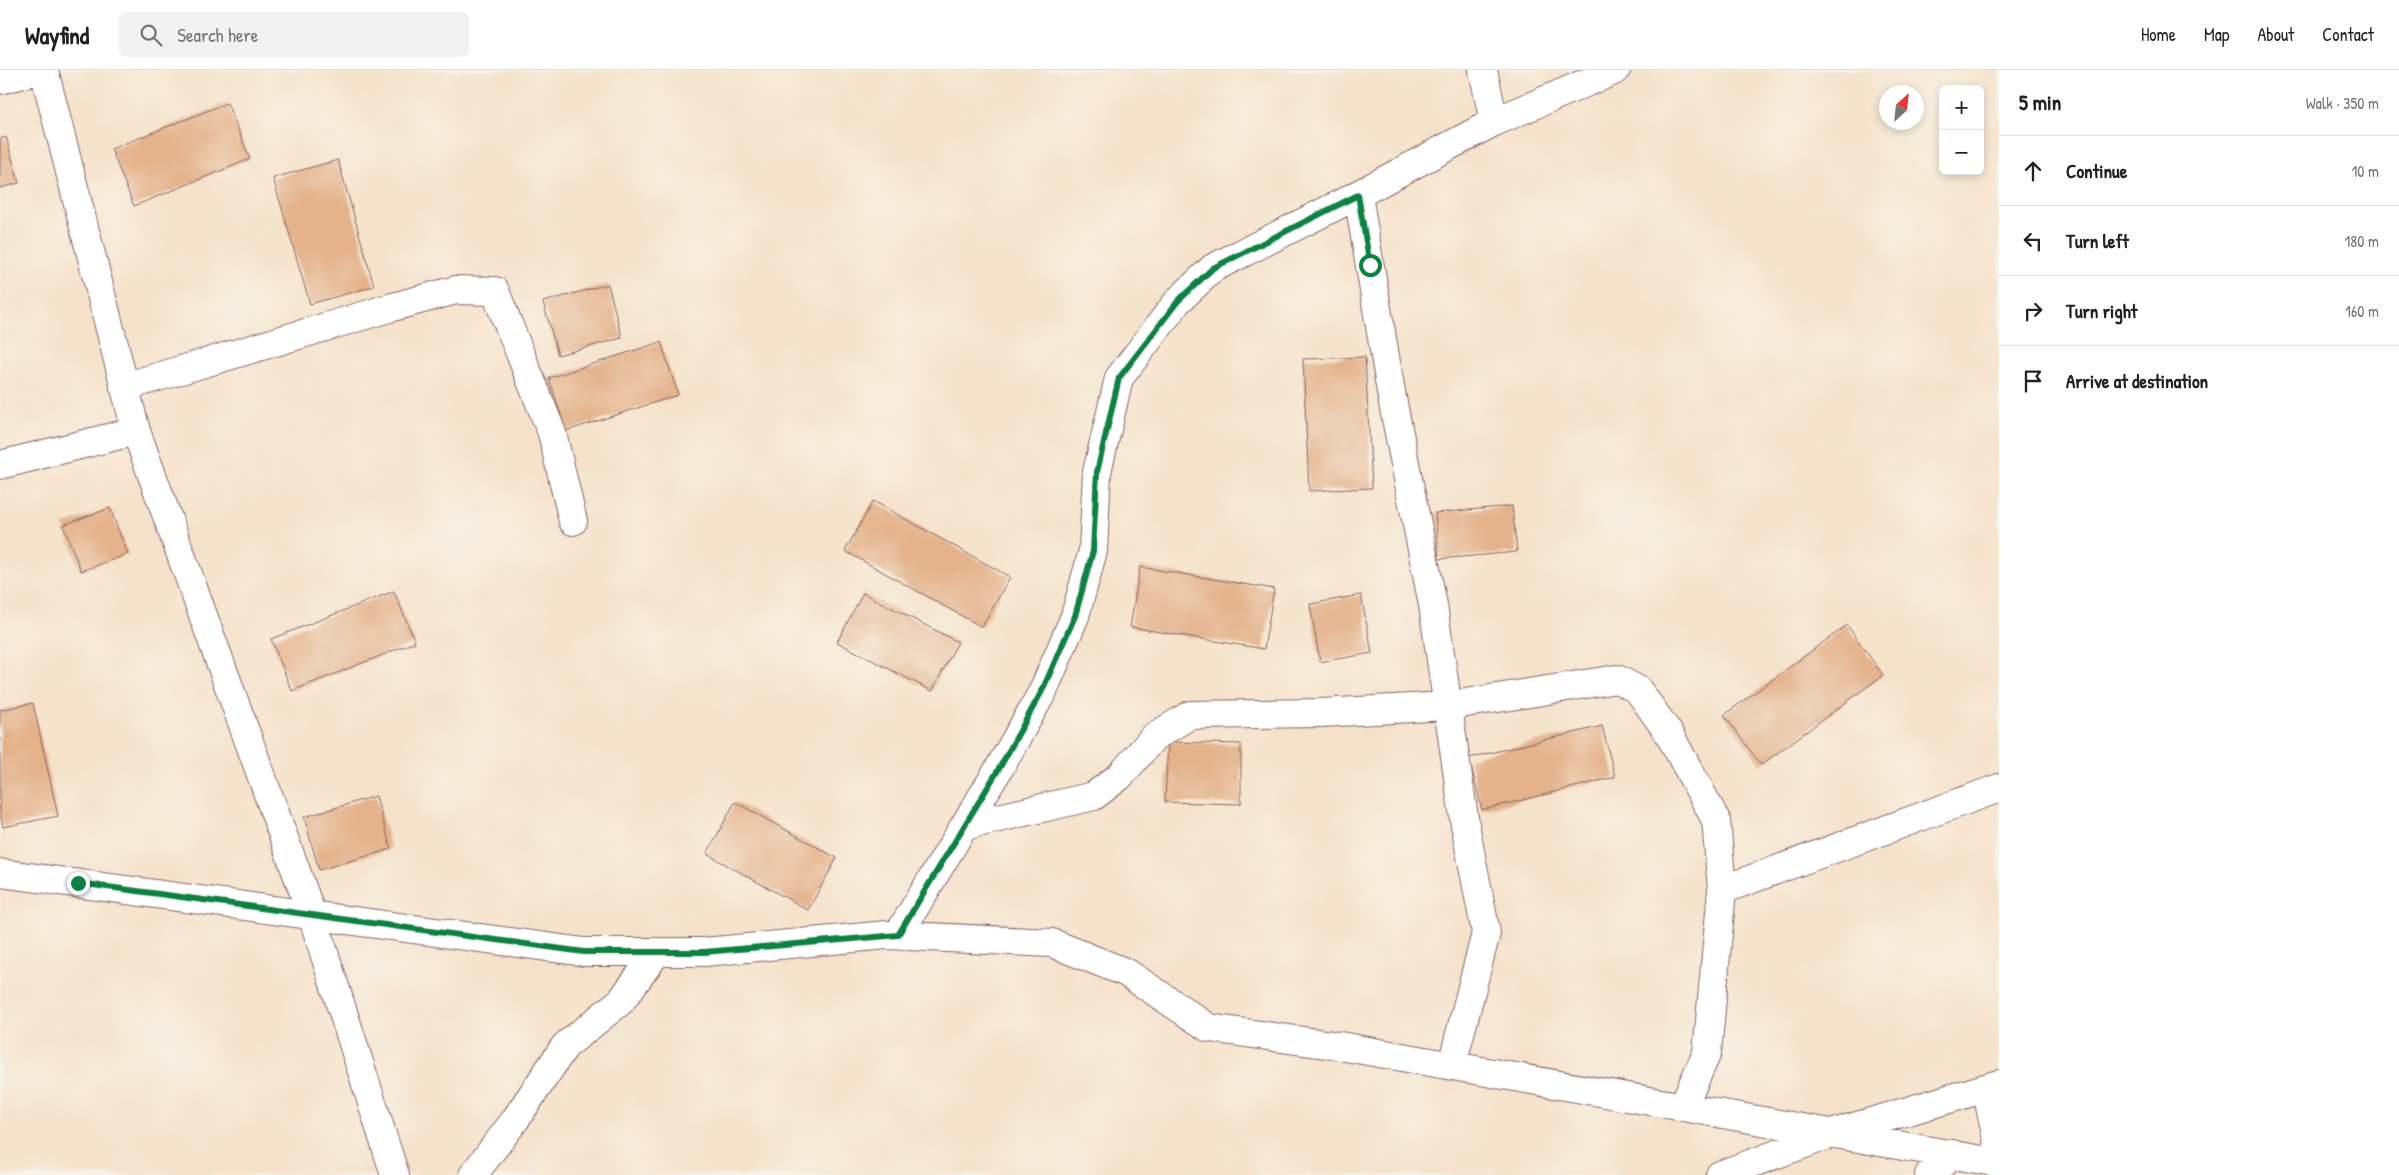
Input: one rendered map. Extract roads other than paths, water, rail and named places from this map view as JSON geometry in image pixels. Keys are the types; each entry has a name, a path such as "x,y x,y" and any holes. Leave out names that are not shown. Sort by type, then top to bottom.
{"street":[{"path":"0,80 42,70 136,430 312,915 394,1175"},
{"path":"1483,70 1494,122"},
{"path":"898,935 1042,691 1075,616 1093,551 1097,472 1119,378 1178,301 1213,268 1358,195 1494,122 1616,70"},
{"path":"1358,195 1392,398 1432,605 1465,825 1486,933 1452,1065"},
{"path":"124,388 389,308 456,290 495,291 552,433 573,521"},
{"path":"0,465 136,430"},
{"path":"964,826 1094,796 1120,776 1154,737 1190,715 1321,713 1447,706 1617,679 1638,690 1668,732 1716,820 1722,890 1707,1053 1683,1106"},
{"path":"1722,890 1999,788"},
{"path":"0,872 584,952 704,952 898,935 1052,943 1127,973 1209,1028 1340,1046 1452,1065 1999,1163"},
{"path":"473,1175 515,1120 565,1046 621,1001 657,952"},
{"path":"1720,1175 1834,1132 1992,1086 1999,1148"},
{"path":"1929,1175 1953,1154"}]}
